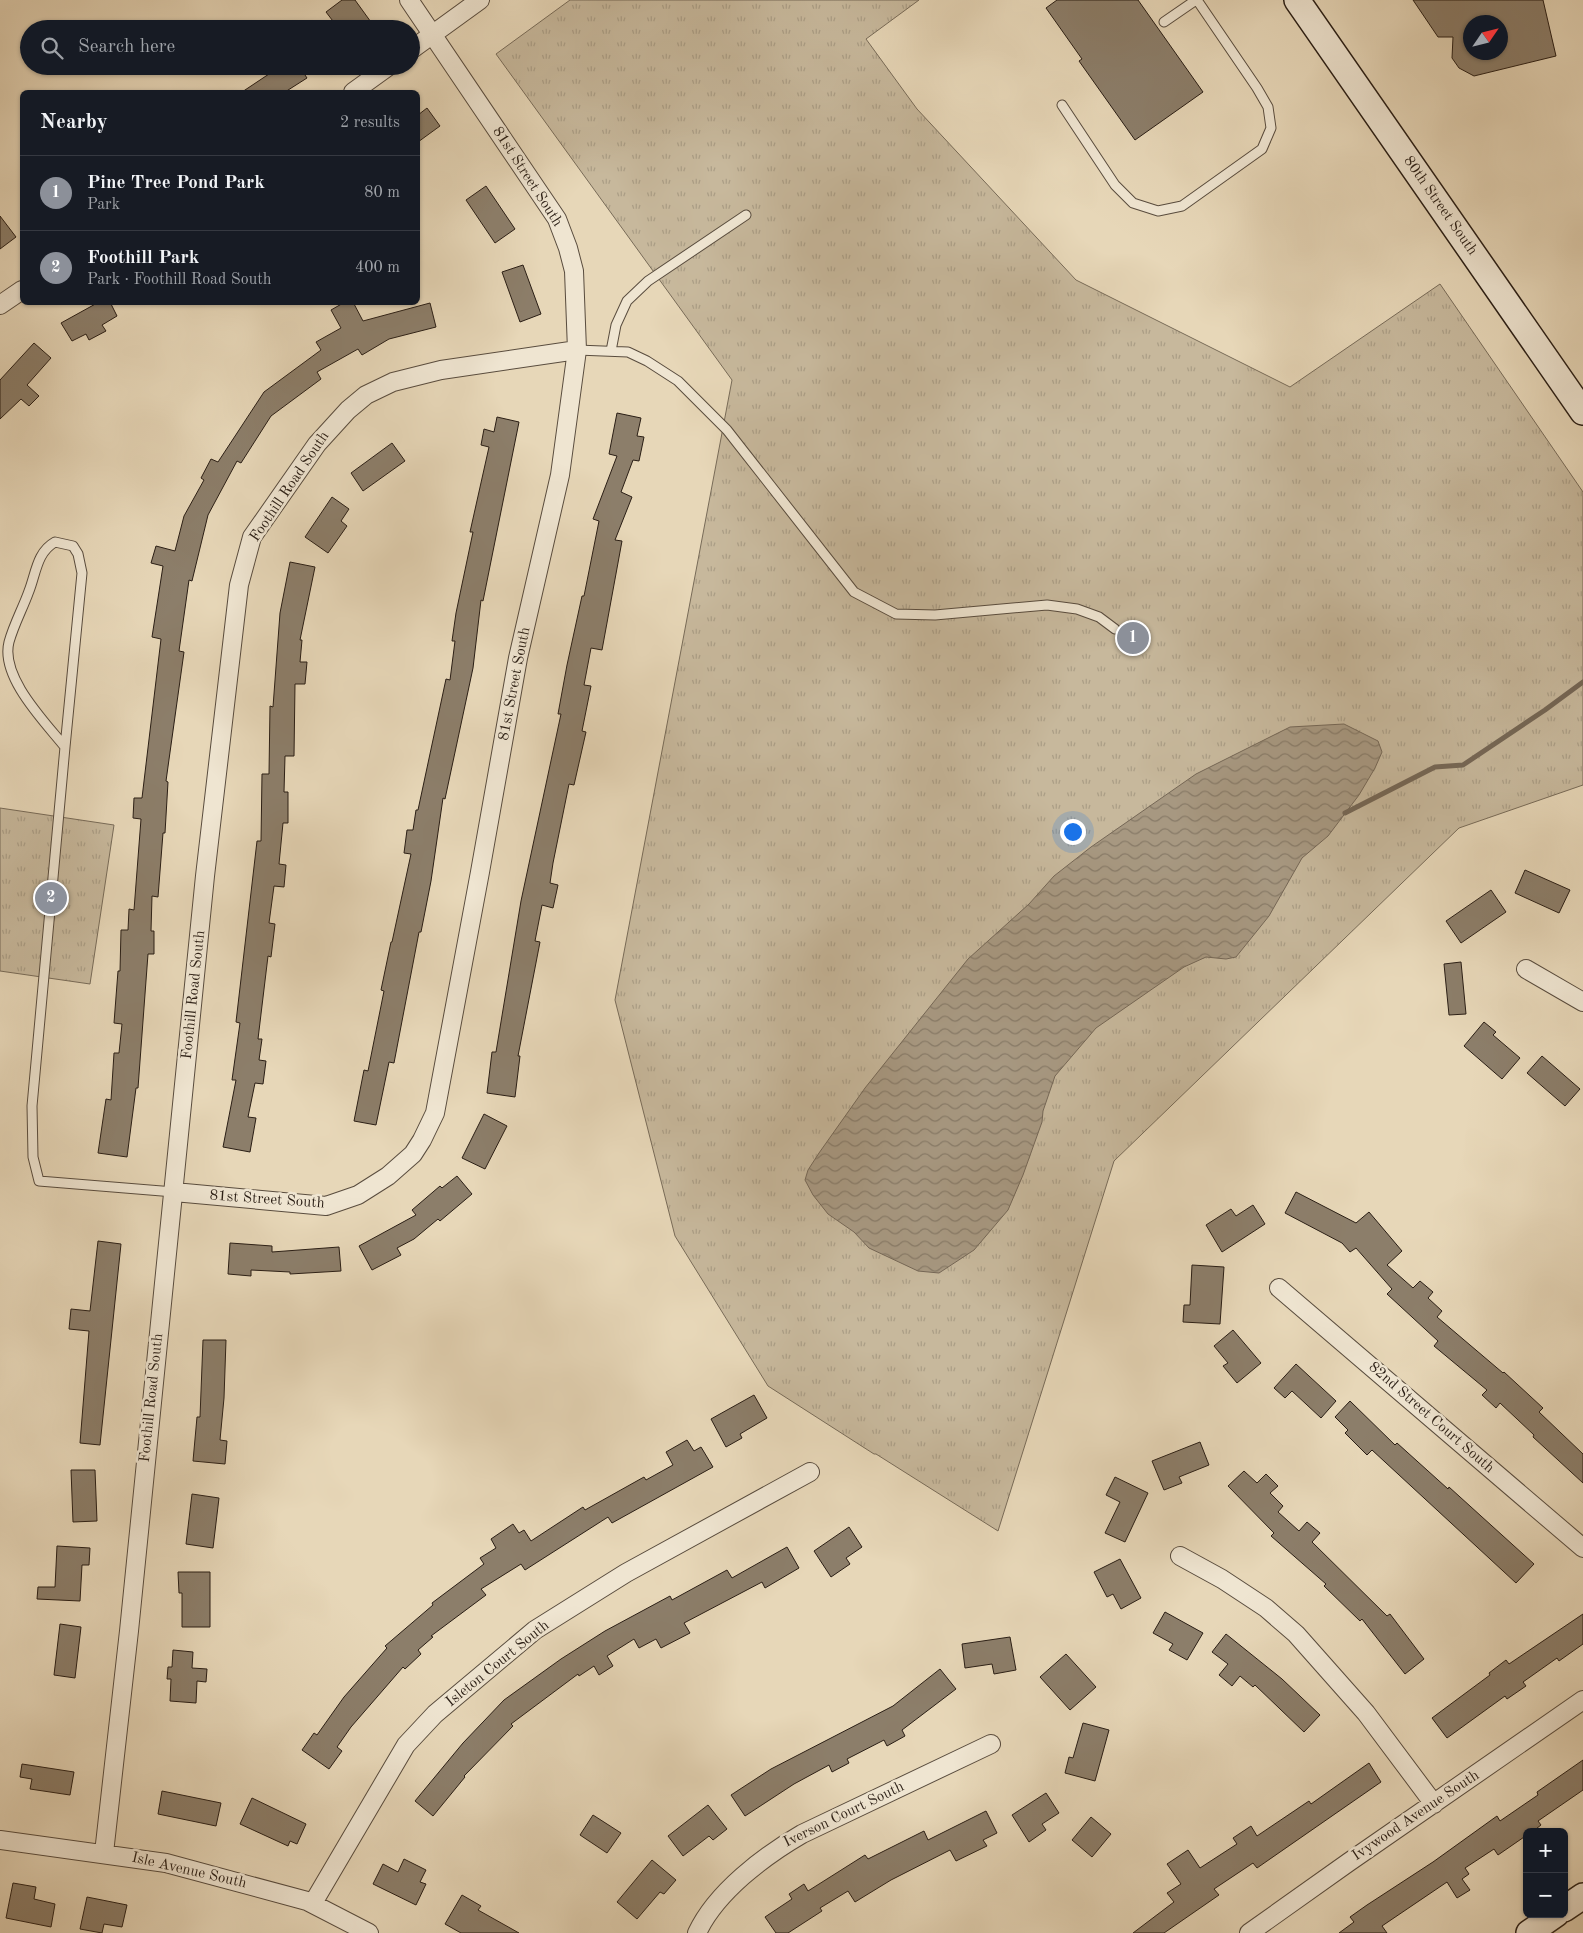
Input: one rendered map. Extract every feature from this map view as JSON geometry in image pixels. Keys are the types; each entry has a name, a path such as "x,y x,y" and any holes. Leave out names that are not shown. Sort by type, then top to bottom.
{"main road":[{"name":"80th Street South","path":"1297,0 1583,412"},
{"path":"1568,1906 1583,1896"},
{"path":"1529,1933 1550,1918"}],"street":[{"name":"81st Street South","path":"174,1192 326,1206 358,1194 388,1176 413,1154 435,1113 518,658 560,475 577,350 574,271 557,218 408,0"},
{"path":"420,44 480,0"},
{"path":"355,90 376,75"},
{"path":"0,305 20,291"},
{"name":"Foothill Road South","path":"104,1853 128,1641 205,876 239,585 252,537 316,444 348,410 366,395 393,382 441,370 577,350"},
{"path":"1526,969 1583,1002"},
{"name":"82nd Street Court South","path":"1279,1288 1583,1548"},
{"name":"Isleton Court South","path":"312,1903 406,1745 435,1714 535,1630 626,1573 810,1472"},
{"path":"1180,1556 1222,1579 1266,1608 1296,1634 1366,1713 1434,1804"},
{"name":"Ivywood Avenue South","path":"1249,1933 1583,1700"},
{"name":"Iverson Court South","path":"697,1933 732,1886 775,1850 802,1834 991,1744"},
{"name":"Isle Avenue South","path":"0,1840 166,1863 312,1903 369,1933"}],"lane":[{"path":"1062,105 1115,185 1134,203 1158,211 1182,206 1262,149 1270,128 1268,107 1196,0 1164,22"},
{"path":"611,352 616,325 627,301 648,281 746,215"},
{"path":"577,350 628,352 647,361 678,381 726,430 854,592 896,614 935,615 1047,605 1077,609 1099,617 1116,629"},
{"path":"66,747 24,695 14,678 9,661 8,643 29,592 42,552 47,546 55,542 72,546 78,554 82,573 66,747 32,1106 33,1157 39,1181 174,1192"}],"green space":[{"path":"570,0 919,0 866,39 917,109 1076,280 1290,387 1440,284 1583,492 1583,785 1459,828 1114,1161 998,1531 768,1386 675,1236 615,1000 732,380 496,54"},
{"path":"0,808 114,825 90,984 0,971"}],"water":[{"path":"1344,724 1378,741 1382,752 1359,795 1328,836 1302,858 1269,916 1236,957 1226,959 1206,957 1184,967 1096,1028 1055,1076 1043,1111 1042,1122 1008,1210 974,1250 939,1273 918,1271 869,1248 854,1232 828,1214 813,1195 805,1180 808,1170 819,1153 865,1088 968,959 1029,904 1054,876 1091,847 1196,774 1290,727"}],"building":[{"path":"342,0 355,0 369,20 332,20 326,12"},
{"path":"1057,0 1138,0 1203,92 1135,140 1079,61 1082,59 1046,8"},
{"path":"1413,0 1543,0 1556,56 1474,76 1459,68 1452,58 1453,37 1438,37"},
{"path":"268,75 305,75 307,78 288,90 245,90"},
{"path":"427,108 440,126 420,141 420,113"},
{"path":"486,186 515,229 495,243 466,200"},
{"path":"0,216 16,237 0,249"},
{"path":"523,265 541,314 520,322 502,272"},
{"path":"430,303 436,327 389,339 362,355 358,349 317,372 321,379 271,416 241,463 237,461 208,515 192,581 189,580 179,651 184,652 166,781 168,782 165,833 163,833 158,897 152,896 151,931 154,931 154,954 148,954 138,1088 136,1088 127,1157 98,1153 106,1099 111,1100 114,1053 119,1053 122,1024 114,1023 118,971 120,971 121,930 128,930 129,909 134,910 141,819 133,818 134,798 142,798 161,639 152,637 163,566 151,563 156,546 175,551 184,516 204,480 201,478 211,459 218,462 264,392 321,350 316,342 341,328 331,310 340,305 355,305 363,321"},
{"path":"94,305 112,305 117,316 102,325 106,331 89,340 86,334 72,341 61,323"},
{"path":"34,343 51,358 27,385 39,396 29,406 21,399 0,419 0,380"},
{"path":"617,413 641,418 637,436 644,437 639,461 633,460 621,492 632,497 615,540 622,541 602,650 591,648 584,685 591,686 582,731 586,732 574,785 569,784 553,863 550,883 558,885 553,908 542,905 535,941 540,942 518,1056 520,1056 515,1097 487,1093 492,1052 496,1052 521,901 561,714 558,714 567,665 582,596 584,596 599,521 593,519 617,456 609,454"},
{"path":"497,417 519,422 483,601 481,600 473,668 445,799 443,798 431,881 421,932 419,932 394,1063 389,1062 376,1125 354,1121 364,1070 368,1071 384,991 381,990 411,854 404,853 407,830 413,830 446,679 450,680 455,641 452,641 456,613 473,532 470,532 489,447 481,445 484,429 494,432"},
{"path":"392,443 405,461 363,491 351,473"},
{"path":"332,497 349,509 341,521 347,526 328,553 305,537"},
{"path":"290,562 315,567 300,640 302,640 300,662 307,662 305,684 295,684 294,756 285,756 284,792 288,792 288,823 283,823 279,864 286,865 284,887 274,886 269,923 275,924 271,957 268,956 258,1039 262,1039 259,1060 266,1061 263,1084 255,1083 248,1117 256,1118 250,1152 223,1147 236,1080 232,1080 240,1023 236,1022 257,841 261,841 262,774 269,774 270,706 273,707 280,613"},
{"path":"1525,870 1570,890 1559,913 1515,893"},
{"path":"1491,890 1506,912 1461,943 1446,921"},
{"path":"1461,962 1466,1014 1449,1015 1444,964"},
{"path":"1484,1022 1496,1032 1493,1035 1520,1058 1502,1079 1464,1046"},
{"path":"1542,1056 1580,1089 1565,1106 1527,1073"},
{"path":"484,1114 507,1126 485,1169 462,1158"},
{"path":"457,1176 472,1194 440,1221 438,1219 414,1239 397,1248 401,1255 372,1270 359,1246 416,1215 412,1210 440,1186 442,1188"},
{"path":"1296,1192 1356,1223 1369,1212 1402,1251 1387,1265 1413,1288 1420,1281 1433,1292 1428,1298 1442,1311 1437,1317 1504,1372 1543,1408 1539,1412 1583,1454 1583,1483 1533,1437 1534,1435 1500,1403 1496,1408 1482,1395 1487,1390 1434,1346 1438,1341 1387,1294 1392,1289 1356,1248 1350,1252 1342,1243 1285,1213"},
{"path":"1253,1205 1265,1224 1222,1252 1206,1225 1231,1209 1236,1216"},
{"path":"98,1241 121,1244 100,1445 80,1443 89,1331 69,1329 71,1309 90,1311"},
{"path":"230,1243 272,1246 272,1252 339,1247 341,1271 290,1274 290,1272 251,1270 251,1276 228,1274"},
{"path":"1192,1265 1224,1267 1220,1324 1183,1322 1184,1305 1190,1305"},
{"path":"1233,1330 1261,1363 1237,1383 1223,1366 1228,1363 1214,1346"},
{"path":"203,1340 226,1340 220,1440 227,1441 225,1464 193,1461 197,1417 200,1417"},
{"path":"1296,1364 1336,1401 1321,1418 1292,1391 1285,1398 1274,1388"},
{"path":"754,1395 767,1418 740,1434 742,1438 726,1447 711,1419"},
{"path":"1350,1401 1395,1445 1397,1443 1448,1489 1449,1487 1534,1564 1516,1583 1372,1450 1367,1455 1345,1433 1348,1430 1335,1417"},
{"path":"687,1440 694,1451 701,1447 713,1467 612,1523 608,1517 525,1570 521,1564 481,1589 486,1595 431,1636 433,1637 418,1650 421,1654 405,1669 403,1667 351,1727 337,1747 342,1751 329,1769 302,1750 314,1733 317,1735 344,1697 387,1648 385,1646 433,1605 432,1603 484,1564 480,1558 496,1548 491,1539 513,1524 519,1533 524,1530 531,1541 583,1507 585,1510 644,1477 646,1480 673,1465 666,1452"},
{"path":"1200,1442 1209,1465 1179,1477 1182,1483 1164,1490 1152,1461"},
{"path":"71,1470 95,1470 97,1521 73,1522"},
{"path":"1244,1471 1257,1483 1266,1474 1278,1486 1270,1493 1283,1506 1278,1512 1299,1531 1307,1522 1320,1533 1312,1542 1387,1616 1390,1614 1424,1659 1405,1674 1362,1619 1360,1621 1324,1586 1326,1584 1271,1536 1274,1533 1228,1486"},
{"path":"1115,1477 1148,1493 1125,1542 1105,1533 1120,1502 1106,1495"},
{"path":"192,1494 219,1498 213,1548 186,1544"},
{"path":"849,1527 862,1547 846,1558 850,1564 831,1577 814,1551"},
{"path":"57,1546 90,1548 89,1565 82,1565 80,1601 37,1599 38,1587 55,1587"},
{"path":"787,1547 799,1568 765,1588 762,1582 684,1623 690,1633 661,1648 656,1639 639,1648 634,1639 607,1656 613,1666 599,1675 594,1666 579,1676 578,1674 511,1724 513,1726 464,1776 433,1816 415,1801 463,1743 504,1700 561,1659 605,1631 670,1596 672,1600 727,1570 732,1578"},
{"path":"1120,1559 1141,1598 1121,1609 1113,1594 1107,1597 1094,1572"},
{"path":"178,1572 210,1572 210,1627 182,1627 182,1593 179,1593"},
{"path":"1165,1612 1203,1633 1187,1660 1169,1650 1173,1644 1153,1633"},
{"path":"1583,1614 1583,1644 1559,1661 1557,1658 1523,1682 1526,1686 1507,1699 1505,1696 1447,1738 1432,1718 1490,1675 1489,1673 1506,1660 1509,1664"},
{"path":"60,1624 81,1627 75,1678 54,1675"},
{"path":"1226,1634 1282,1679 1320,1715 1304,1732 1255,1685 1253,1687 1240,1676 1232,1686 1219,1675 1228,1664 1212,1652"},
{"path":"1010,1637 1016,1670 994,1674 992,1664 965,1668 962,1644"},
{"path":"173,1650 193,1652 192,1668 207,1669 206,1682 197,1681 196,1703 170,1701 171,1679 167,1679 168,1667 172,1667"},
{"path":"1066,1654 1096,1687 1070,1710 1040,1677"},
{"path":"940,1669 956,1689 902,1730 905,1736 887,1746 884,1740 847,1759 849,1763 832,1772 829,1765 794,1784 745,1816 731,1795 771,1769 893,1706"},
{"path":"1083,1723 1109,1730 1095,1781 1065,1773 1069,1757 1073,1758"},
{"path":"1583,1760 1583,1790 1538,1821 1541,1825 1537,1828 1523,1828 1523,1838 1498,1855 1494,1849 1465,1868 1469,1874 1462,1879 1470,1890 1457,1898 1447,1882 1382,1926 1387,1933 1339,1933 1354,1922 1350,1917 1433,1862 1497,1816 1500,1821 1538,1795 1537,1792"},
{"path":"1369,1763 1381,1782 1257,1868 1253,1863 1214,1889 1219,1895 1164,1933 1133,1933 1174,1902 1167,1893 1181,1884 1167,1864 1188,1850 1200,1868 1237,1844 1233,1838 1251,1826 1257,1836 1309,1801 1311,1804"},
{"path":"22,1764 74,1772 70,1795 30,1789 32,1779 20,1777"},
{"path":"162,1791 221,1803 216,1826 158,1814"},
{"path":"1046,1793 1059,1813 1042,1824 1046,1830 1029,1842 1012,1815"},
{"path":"252,1798 306,1824 297,1844 290,1841 288,1846 240,1824"},
{"path":"708,1805 727,1829 713,1840 709,1836 683,1856 668,1836"},
{"path":"986,1811 997,1833 983,1840 987,1846 956,1861 950,1850 891,1880 855,1902 848,1891 820,1908 822,1911 788,1933 776,1933 765,1917 792,1899 789,1894 804,1884 808,1891 865,1855 868,1859 924,1831 928,1840"},
{"path":"593,1815 621,1833 607,1853 580,1835"},
{"path":"1091,1817 1111,1834 1092,1857 1072,1840"},
{"path":"404,1859 426,1870 420,1882 426,1884 416,1905 373,1884 383,1864 398,1872"},
{"path":"652,1860 676,1880 664,1894 660,1892 637,1919 617,1902"},
{"path":"13,1883 36,1887 34,1899 55,1904 51,1927 6,1918"},
{"path":"462,1895 481,1906 478,1910 519,1933 461,1933 445,1924"},
{"path":"87,1897 127,1905 122,1927 104,1924 102,1933 80,1929"}],"waterway":[{"path":"1345,813 1435,767 1463,765 1583,682"}],"place":[{"name":"Pine Tree Pond Park","path":"1133,638"},
{"name":"Foothill Park","path":"51,898"}]}
